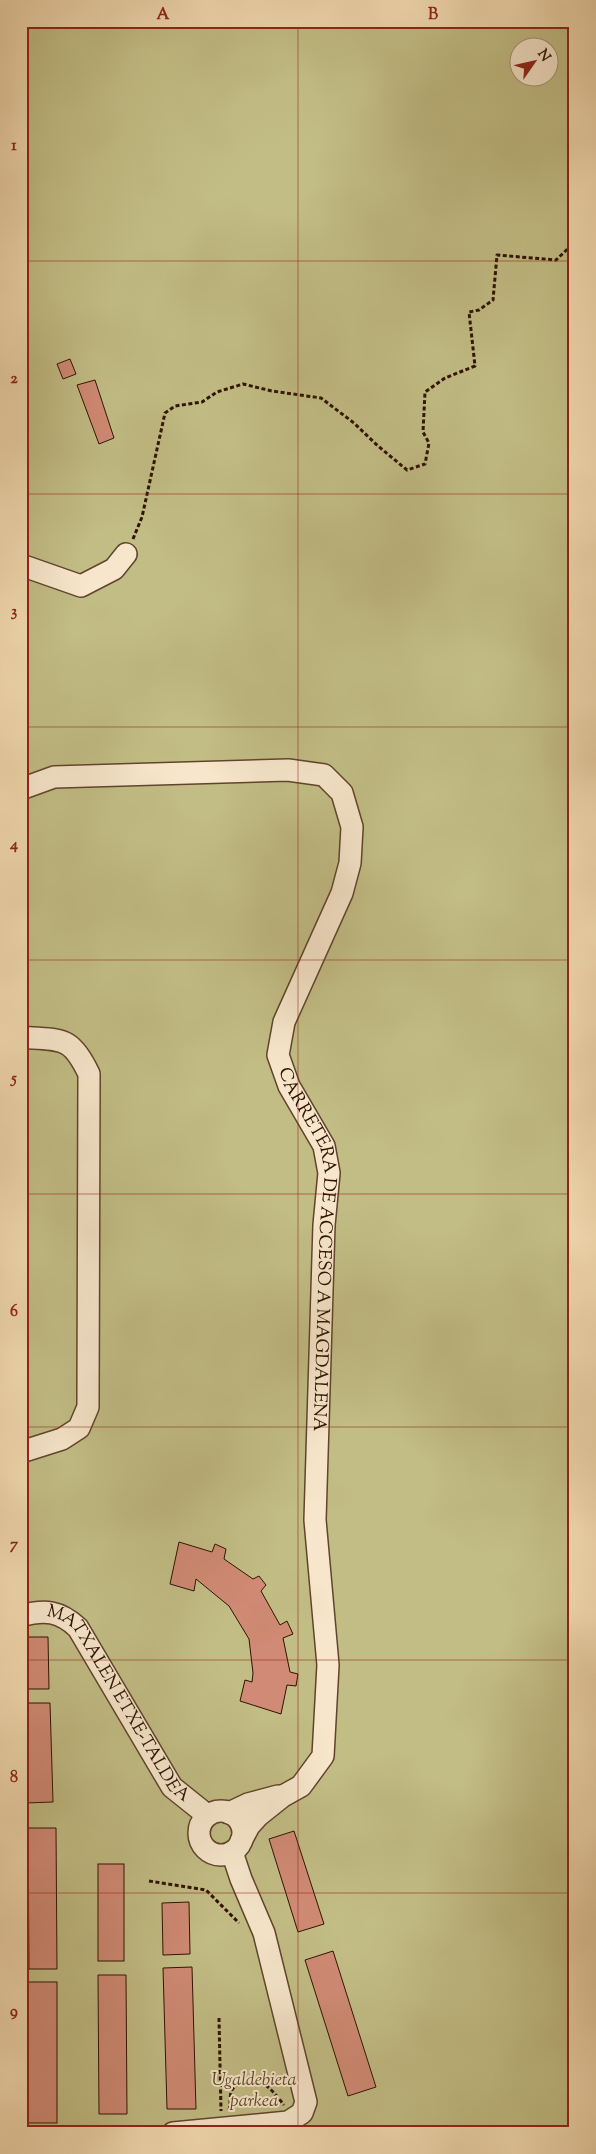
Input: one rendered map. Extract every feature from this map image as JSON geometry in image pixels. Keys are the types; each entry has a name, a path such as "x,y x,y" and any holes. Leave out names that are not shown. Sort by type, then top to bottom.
{"street":[{"path":"21,565 81,586 114,569 126,554"},
{"name":"CARRETERA DE ACCESO A MAGDALENA","path":"21,789 54,776 288,770 324,775 342,793 352,827 350,863 342,893 284,1022 278,1056 289,1086 324,1146 329,1173 324,1225 315,1520 328,1664 323,1756 302,1786 283,1796 258,1816 249,1826 237,1846"},
{"path":"21,1036 65,1041 76,1050 90,1074 88,1408 79,1428 62,1439 21,1452"},
{"name":"MATXALEN ETXE-TALDEA","path":"21,1616 35,1612 49,1612 67,1618 78,1628 172,1787 208,1815"},
{"name":"CARRETERA DE ACCESO A MAGDALENA","path":"229,1813 271,1796 283,1796"},
{"path":"172,2133 288,2122 302,2112 306,2102 264,1933 240,1879 237,1846 242,1828 239,1822 229,1813 218,1811 208,1815 202,1821 198,1835 204,1848 218,1855 237,1846"}],"path":[{"path":"126,554 142,517 165,413 175,406 202,402 217,392 243,384 272,391 321,398 354,423 406,470 425,464 429,442 423,432 425,392 445,378 475,366 469,312 479,310 494,300 498,255 556,260 575,242"},
{"path":"149,1881 206,1890 252,1936 264,1933"},
{"path":"220,2018 222,2129"},
{"path":"222,2129 232,2102 232,2089 239,2083 250,2080 257,2080 269,2088 296,2118"}],"green space":[{"name":"Ugaldebieta parkea","path":"21,21 575,21 575,2133 21,2133"}],"building":[{"path":"70,359 76,374 63,379 57,364"},
{"path":"95,380 114,438 99,444 77,385"},
{"path":"179,1542 212,1552 215,1544 226,1549 224,1559 253,1579 259,1576 266,1585 261,1591 280,1625 287,1621 293,1634 283,1638 290,1672 298,1674 296,1686 287,1685 281,1714 240,1701 245,1680 252,1682 253,1673 249,1639 229,1606 196,1579 194,1591 170,1584"},
{"path":"22,1637 48,1637 49,1689 23,1689"},
{"path":"22,1703 50,1703 53,1802 25,1803"},
{"path":"28,1828 56,1828 57,1969 29,1969"},
{"path":"294,1831 324,1924 298,1932 269,1839"},
{"path":"98,1864 124,1864 124,1961 98,1961"},
{"path":"189,1902 190,1954 163,1955 162,1903"},
{"path":"333,1951 376,2087 348,2096 305,1960"},
{"path":"192,1967 196,2109 167,2109 163,1968"},
{"path":"98,1975 126,1975 127,2114 99,2114"},
{"path":"28,1982 57,1982 57,2123 28,2123"}]}
